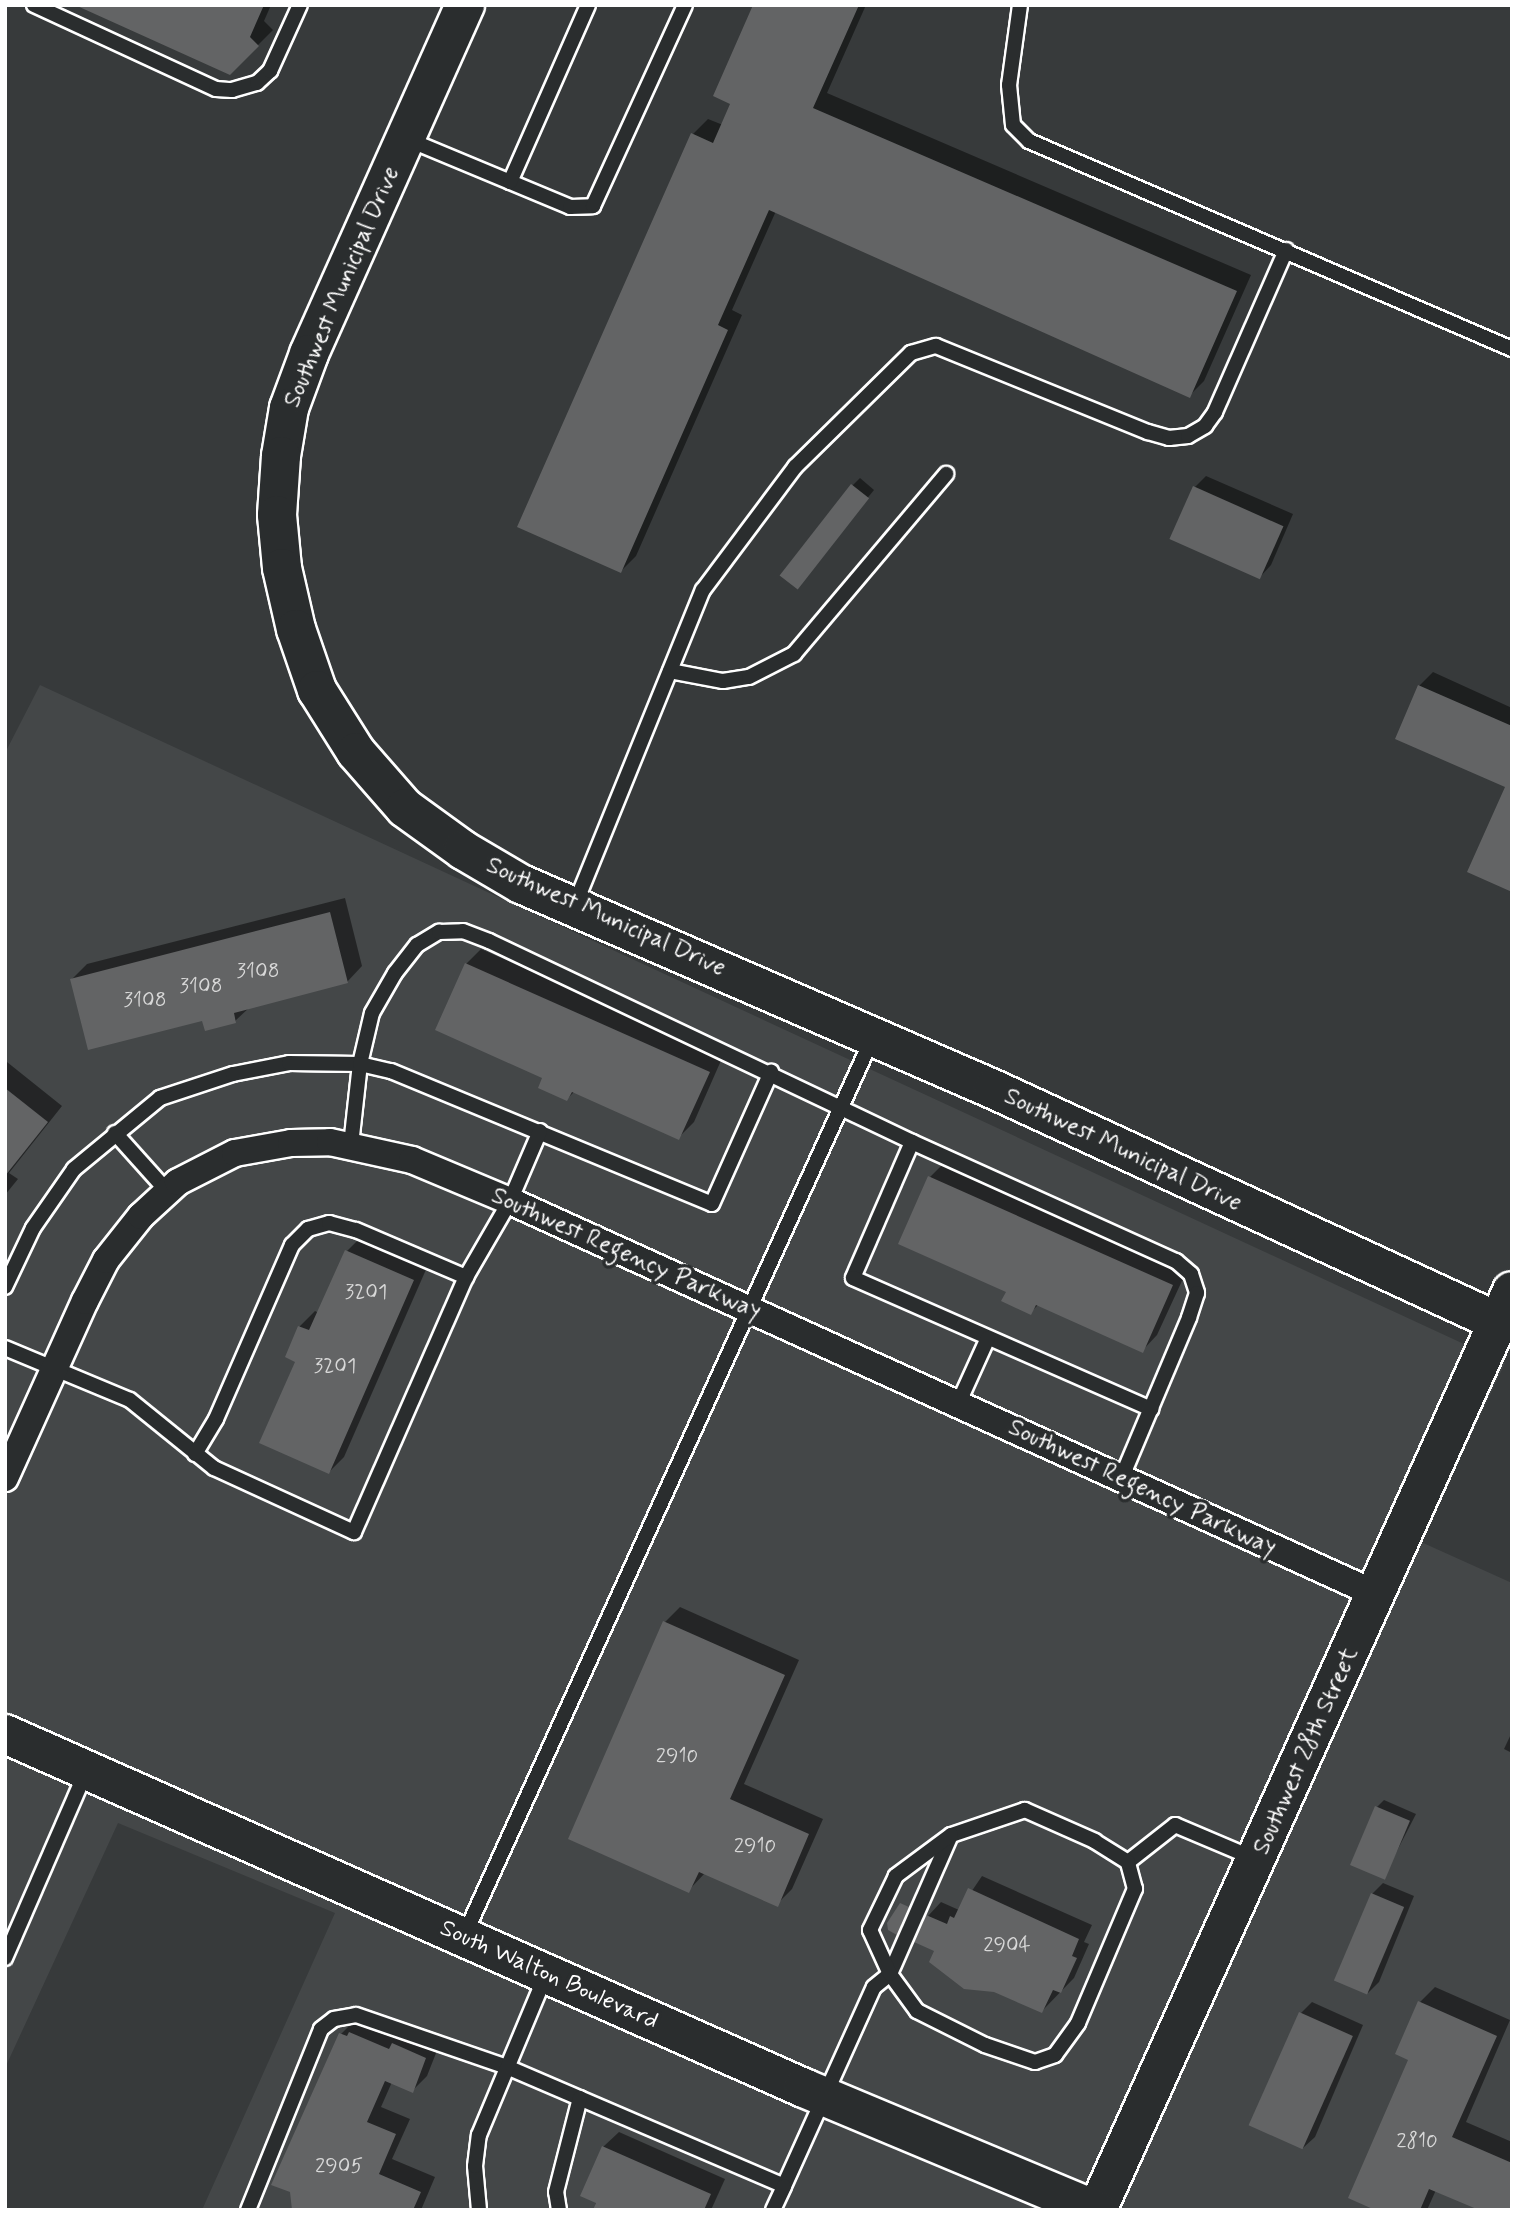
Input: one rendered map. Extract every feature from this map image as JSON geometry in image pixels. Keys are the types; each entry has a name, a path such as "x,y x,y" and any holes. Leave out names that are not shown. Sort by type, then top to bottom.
{"street":[{"name":"Southwest Municipal Drive","path":"465,5 404,138 289,408 277,515 293,617 317,690 356,752 405,808 486,864 574,906 1507,1314"},
{"name":"Southwest Regency Parkway","path":"5,1478 12,1443 55,1368 106,1261 141,1216 167,1191 235,1153 291,1143 351,1145 412,1160 510,1201 1376,1594"},
{"name":"Southwest 28th Street","path":"1096,2210 1258,1860 1376,1594 1507,1314"},
{"name":"South Walton Boulevard","path":"5,1734 824,2096 1096,2210"}],"lane":[{"path":"34,5 216,89 232,90 257,83 270,71 300,5"},
{"path":"510,182 587,5"},
{"path":"404,138 570,207 593,206 685,5"},
{"path":"1020,5 1009,85 1013,125 1030,141 1512,349"},
{"path":"574,906 703,590 795,467 911,353 936,346 1148,432 1169,438 1188,436 1205,426 1215,412 1286,250"},
{"path":"670,671 736,679 768,670 794,654 946,474"},
{"path":"351,1145 360,1064 372,1013 417,945 439,932 463,931 771,1072 912,1142 1176,1261 1191,1274 1197,1293 1121,1479"},
{"path":"463,1938 873,1037"},
{"path":"5,1287 33,1228 74,1169 160,1098 233,1074 289,1063 360,1064 430,1084 712,1204 771,1072"},
{"path":"5,1348 130,1399 195,1454 256,1490 354,1532 466,1277 510,1201 540,1131"},
{"path":"115,1133 167,1191"},
{"path":"912,1142 853,1278 1150,1409"},
{"path":"195,1454 216,1419 292,1245 308,1229 329,1223 355,1230 466,1277"},
{"path":"958,1404 988,1338"},
{"path":"5,1958 86,1770"},
{"path":"1025,1810 1095,1841 1128,1863 1135,1889 1078,2023 1055,2054 1035,2062 985,2045 917,2011 890,1975 870,1930 895,1876 951,1835 1025,1810"},
{"path":"1128,1863 1175,1825 1258,1860"},
{"path":"773,2210 874,1987 890,1975 951,1835"},
{"path":"479,2210 475,2166 479,2135 546,1974"},
{"path":"248,2210 321,2029 334,2019 356,2015 508,2067 783,2186"},
{"path":"559,2210 556,2192 580,2098"}],"shaded area":[{"path":"40,685 1505,1363 1421,1542 1512,1583 1512,2210 202,2210 335,1913 118,1823 5,2068 5,753"}],"building":[{"path":"75,5 264,5 250,37 259,46 230,75"},
{"path":"753,5 859,5 813,108 1237,291 1190,398 769,210 718,325 728,330 621,573 517,527 691,133 713,143 730,104 713,96"},
{"path":"851,484 869,498 798,590 780,575"},
{"path":"1193,486 1283,526 1260,579 1169,539"},
{"path":"1418,685 1512,726 1512,892 1467,872 1505,787 1395,739"},
{"path":"330,912 348,983 234,1013 236,1023 205,1031 202,1021 88,1050 70,979"},
{"path":"465,963 710,1072 679,1140 572,1092 567,1101 538,1088 542,1078 435,1030"},
{"path":"5,1088 48,1122 5,1176"},
{"path":"928,1176 1173,1285 1143,1353 1036,1305 1031,1315 1001,1301 1006,1292 898,1244"},
{"path":"345,1250 414,1280 329,1474 259,1443 295,1362 285,1357 298,1326 309,1330"},
{"path":"663,1621 785,1675 730,1799 809,1834 778,1907 699,1872 689,1893 568,1839"},
{"path":"1375,1806 1410,1821 1385,1880 1350,1865"},
{"path":"968,1888 1079,1939 1072,1956 1077,1958 1061,1993 1053,1990 1042,2013 994,1992 964,1989 929,1962 934,1951 914,1942 926,1915 947,1924 950,1916 954,1918"},
{"path":"1371,1893 1404,1907 1367,1995 1334,1980"},
{"path":"900,1903 909,1907 897,1935 888,1930 887,1923"},
{"path":"1418,2001 1497,2036 1452,2137 1512,2163 1512,2210 1479,2210 1429,2189 1420,2210 1375,2210 1348,2198 1408,2060 1395,2054"},
{"path":"1299,2012 1353,2036 1302,2149 1249,2125"},
{"path":"349,2032 389,2049 392,2043 426,2058 413,2093 385,2081 367,2122 396,2134 379,2174 421,2192 413,2210 292,2210 290,2192 271,2185 339,2033 347,2036"},
{"path":"602,2146 711,2194 704,2210 593,2210 596,2203 580,2196"}]}
